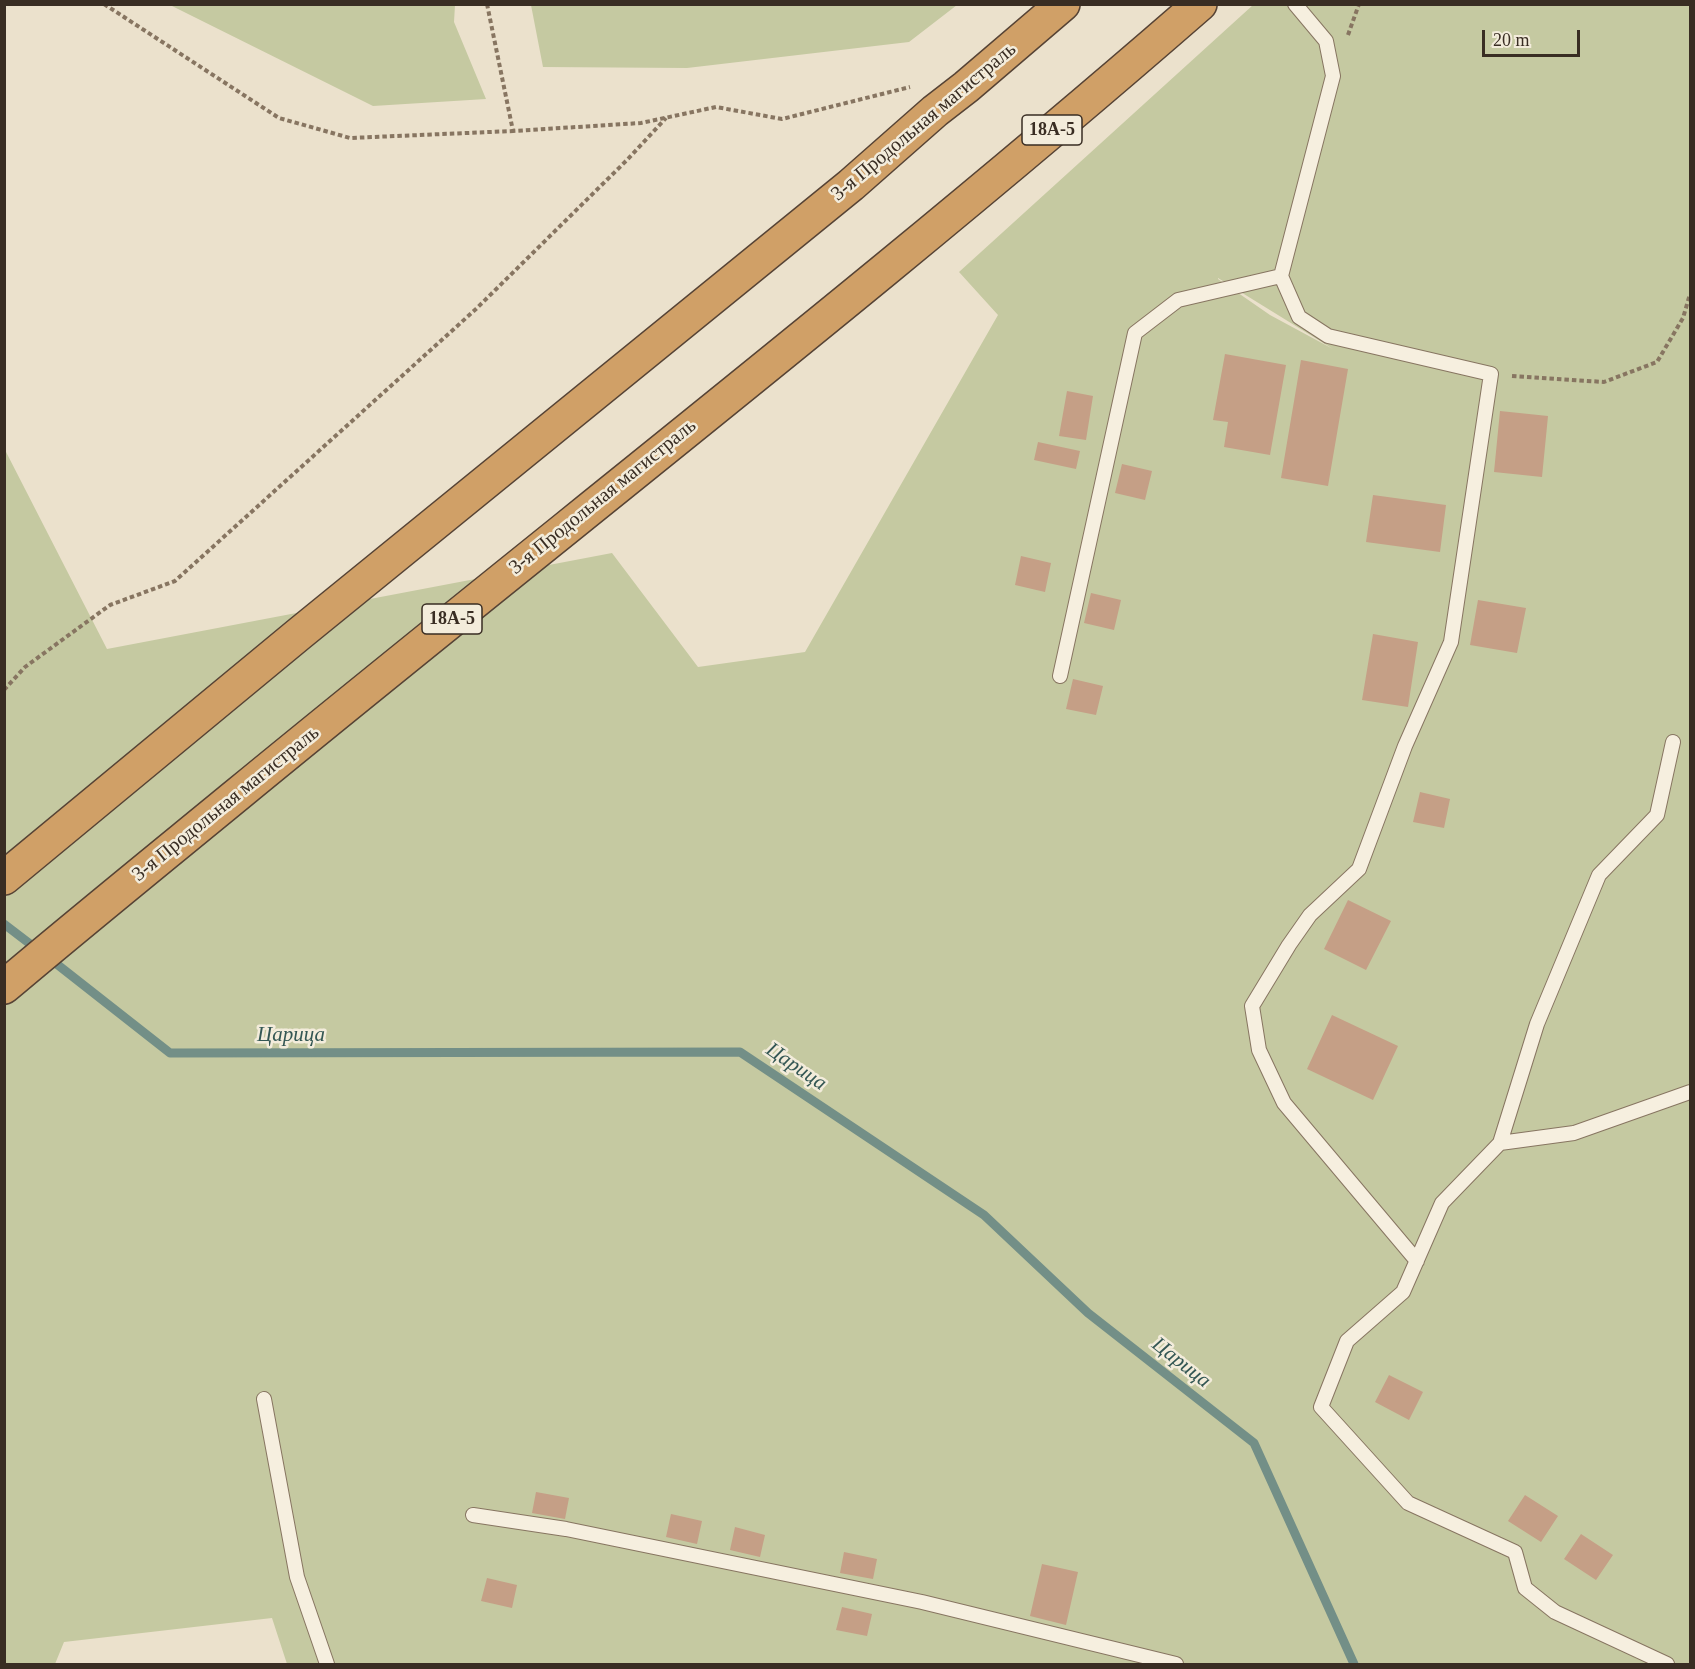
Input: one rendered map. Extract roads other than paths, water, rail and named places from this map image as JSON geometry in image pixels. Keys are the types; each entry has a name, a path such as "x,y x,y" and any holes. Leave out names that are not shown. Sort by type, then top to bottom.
{"highway":[{"name":"3-я Продольная магистраль","path":"4,878 298,634 851,185 935,111 1064,4"},
{"name":"3-я Продольная магистраль","path":"4,987 358,695 904,254 1200,4"}],"lane":[{"path":"1295,4 1326,41 1333,76 1281,276 1299,317 1328,336 1491,374 1451,642 1405,747 1359,868 1310,915 1252,1005 1259,1050 1284,1103 1417,1261"},
{"path":"1060,676 1136,333 1178,300 1281,276"},
{"path":"1667,1665 1555,1612 1524,1588 1515,1552 1408,1503 1322,1407 1347,1341 1403,1292 1442,1203 1500,1143 1537,1024 1599,875 1657,814 1672,742"},
{"path":"1500,1143 1574,1133 1690,1092"},
{"path":"264,1399 297,1577 327,1665"},
{"path":"473,1515 566,1529 922,1602 1176,1665"}],"waterway":[{"name":"Царица","path":"4,924 38,950"},
{"name":"Царица","path":"49,958 170,1053 740,1052 984,1215 1088,1313 1254,1443 1354,1664"}]}
